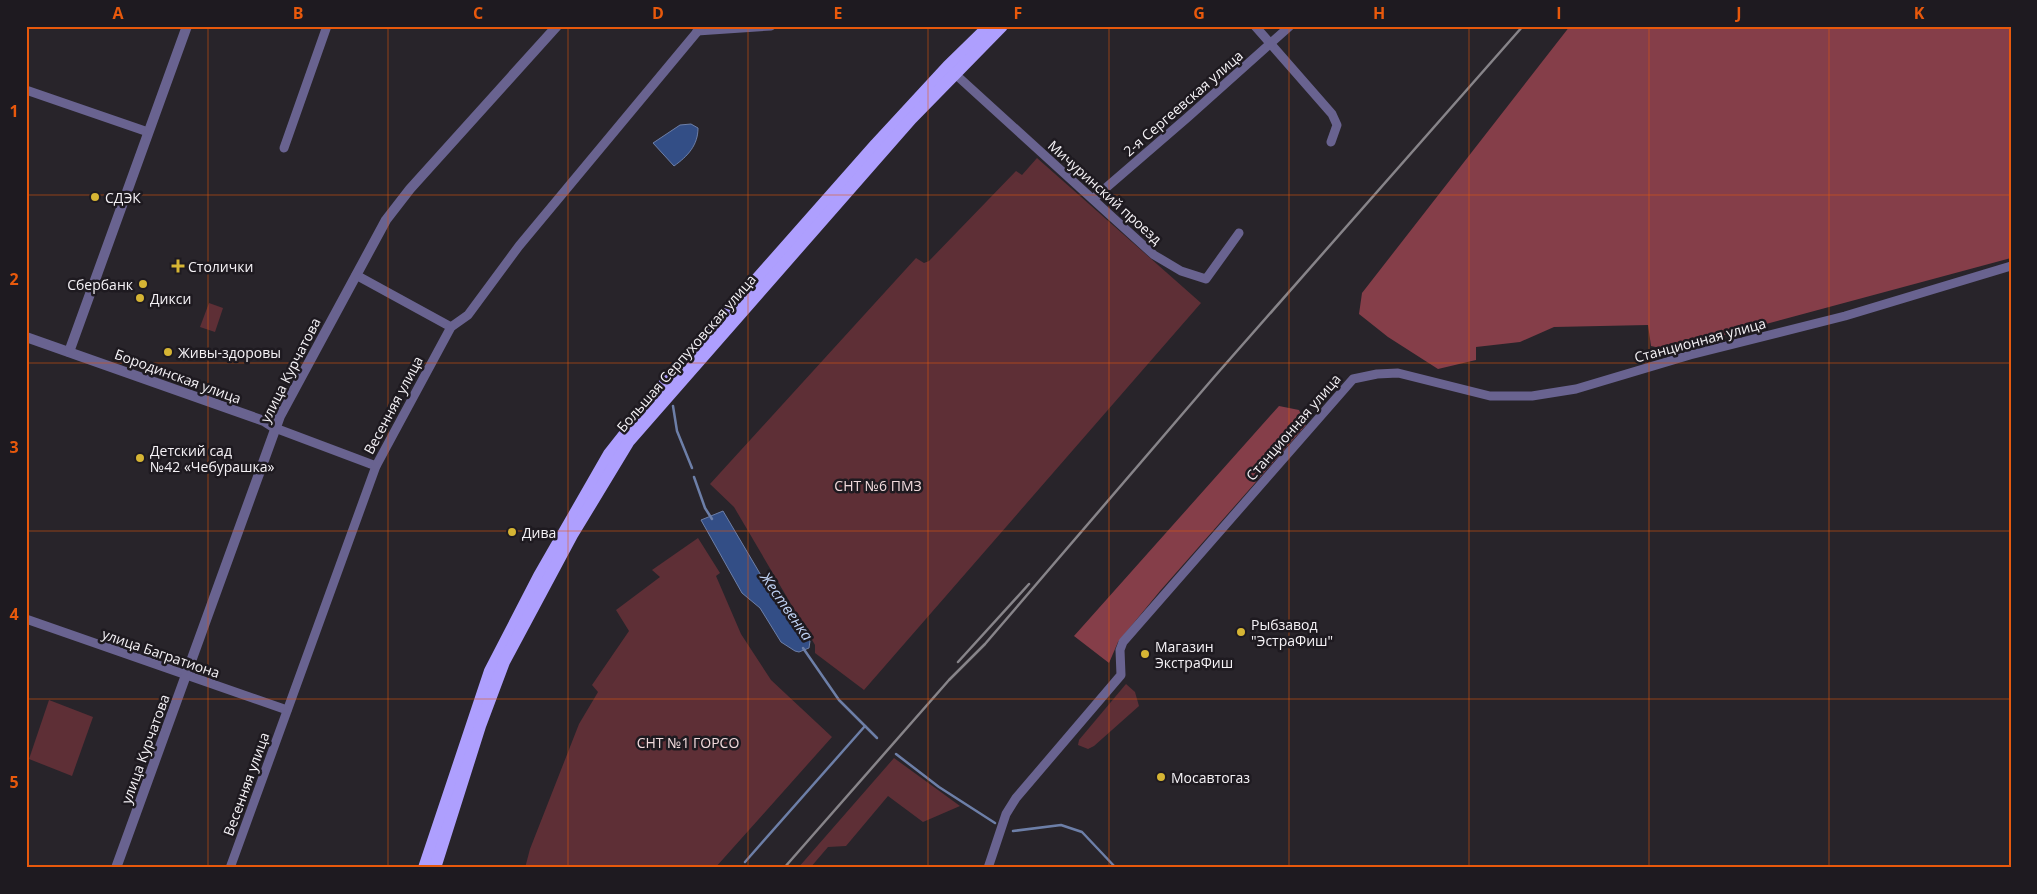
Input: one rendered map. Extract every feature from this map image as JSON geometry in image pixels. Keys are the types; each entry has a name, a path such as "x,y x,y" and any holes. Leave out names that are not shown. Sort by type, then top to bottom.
{"main road":[{"name":"Большая Серпуховская улица","path":"424,868 490,671 538,576 610,454 664,384 863,158 936,78 990,26"},
{"name":"Большая Серпуховская улица","path":"435,868 482,718 504,662 572,535 617,459 641,426 676,385 910,119 1002,26"}],"street":[{"path":"69,352 187,26"},
{"path":"284,148 327,26"},
{"name":"улица Курчатова","path":"116,868 275,428 294,388 386,220 410,189 557,26"},
{"path":"699,29 771,26"},
{"path":"1255,26 1332,114 1337,125 1332,142"},
{"name":"2-я Сергеевская улица","path":"1093,199 1290,26"},
{"name":"Весенняя улица","path":"230,868 376,466 451,327 468,315 520,246 699,29"},
{"name":"Мичуринский проезд","path":"954,73 1154,256 1181,271 1206,279 1239,233"},
{"path":"26,90 148,132"},
{"name":"Станционная улица","path":"988,868 1006,814 1016,798 1121,675 1120,650 1123,642 1353,379 1377,374 1398,373 1490,396 1532,396 1576,389 1690,355 1845,316 2011,266"},
{"path":"356,275 451,327"},
{"name":"Бородинская улица","path":"26,337 264,421 275,428 376,466"},
{"name":"улица Багратиона","path":"26,619 186,677 287,710"}],"green space":[{"name":"СНТ №6 ПМЗ","path":"1037,158 1201,303 864,690 815,653 815,645 734,507 710,484 916,258 924,263 929,261 1016,171 1022,175"},
{"path":"209,303 223,308 215,332 200,327"},
{"name":"СНТ №1 ГОРСО","path":"698,538 720,573 716,576 741,634 771,680 832,737 715,868 525,868 530,849 579,724 598,692 592,685 629,631 616,610 660,577 652,570"},
{"path":"1126,684 1135,692 1139,706 1094,746 1088,749 1078,745 1079,740"},
{"path":"49,700 93,717 72,776 29,759"},
{"path":"894,758 960,806 923,822 888,796 846,846 828,847 810,868 798,868"}],"shaded area":[{"path":"1570,26 2011,26 2011,258 1669,350 1651,346 1648,325 1554,327 1520,342 1476,347 1476,360 1438,369 1388,337 1359,314 1362,293"},
{"path":"1279,406 1299,410 1306,425 1160,591 1118,642 1109,663 1074,636"}],"water":[{"path":"691,124 698,128 694,145 688,154 674,166 653,143 680,125"},
{"path":"723,511 762,577 781,599 799,628 810,641 809,648 799,652 781,642 760,608 742,593 701,520"}],"waterway":[{"name":"Жественка","path":"673,406 677,431 692,468"},
{"name":"Жественка","path":"694,477 705,508 712,519"},
{"name":"Жественка","path":"803,648 839,700 877,738"},
{"path":"745,862 865,726"},
{"name":"Жественка","path":"896,754 939,787 995,823"},
{"name":"Жественка","path":"1013,831 1061,825 1082,832 1116,868"}],"railway":[{"path":"784,868 949,680 985,644 1215,376 1523,26"},
{"path":"958,662 1029,584"}],"place":[{"name":"СДЭК","path":"95,197"},
{"name":"Столички","path":"178,266"},
{"name":"Сбербанк","path":"143,284"},
{"name":"Дикси","path":"140,298"},
{"name":"Живы-здоровы","path":"168,352"},
{"name":"Детский сад №42 «Чебурашка»","path":"140,458"},
{"name":"Дива","path":"512,532"},
{"name":"Рыбзавод \"ЭстраФиш\"","path":"1241,632"},
{"name":"Магазин ЭкстраФиш","path":"1145,654"},
{"name":"Мосавтогаз","path":"1161,777"}]}
